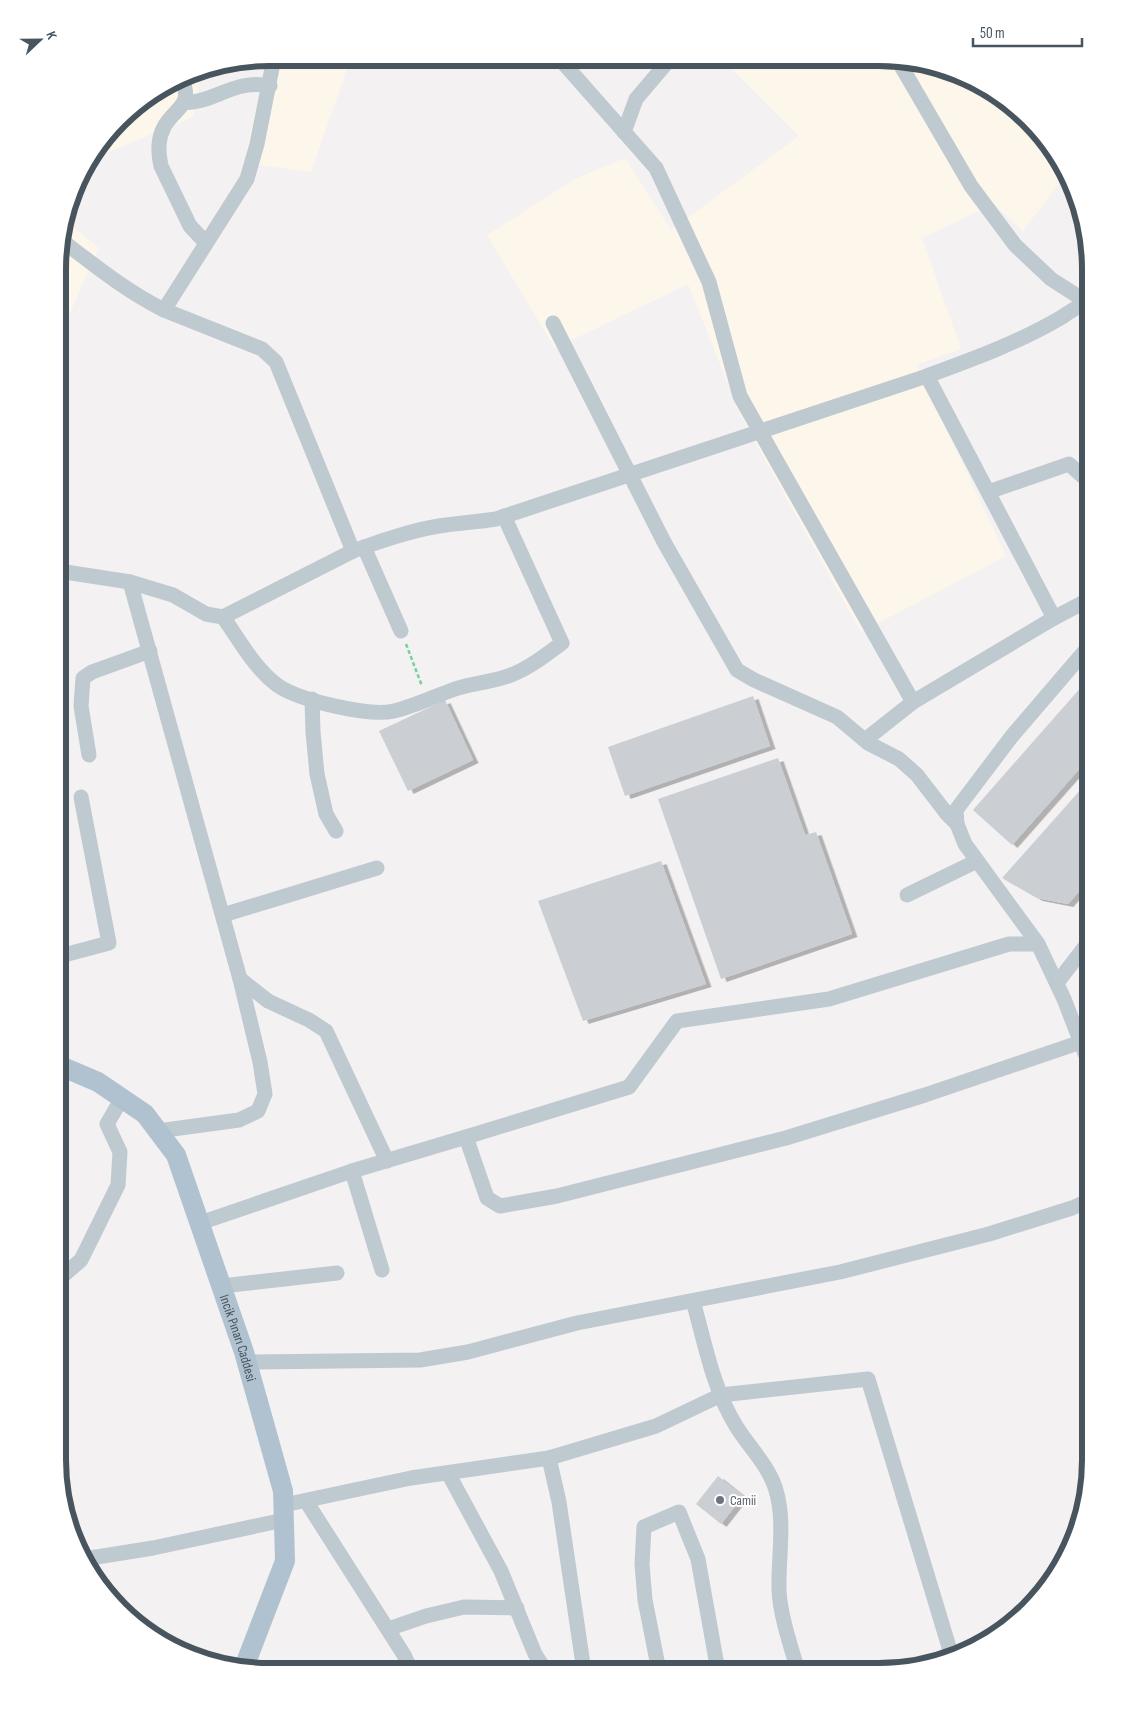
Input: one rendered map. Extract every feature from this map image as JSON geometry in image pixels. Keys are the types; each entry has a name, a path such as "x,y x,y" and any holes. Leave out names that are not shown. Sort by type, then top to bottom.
{"main road":[{"name":"Incik Pınarı Caddesi","path":"66,1069 98,1082 145,1114 176,1155 247,1362 283,1491 286,1561 246,1661"}],"street":[{"path":"164,310 248,178 270,86 273,66"},
{"path":"566,66 656,168 709,282 740,396 913,702"},
{"path":"624,132 636,99 664,66"},
{"path":"902,68 971,186 1015,245 1051,279 1082,297"},
{"path":"184,103 195,102 246,84 259,83 270,86"},
{"path":"184,85 186,92 184,103 164,128 158,146 159,156 161,166 190,226 206,243"},
{"path":"68,245 115,281 164,310 262,349 276,362 359,549 401,631"},
{"path":"66,572 130,582 173,595 206,614 223,617 359,549 401,535 438,526 496,519 927,376 984,355 1049,324 1082,305"},
{"path":"552,324 664,542 737,670 754,680 837,717 865,740 898,760 917,775 957,824"},
{"path":"927,376 1054,618"},
{"path":"988,492 1069,464 1082,475"},
{"path":"223,617 263,672 278,686 312,700 338,707 369,712 393,712 458,688 511,675 541,659 562,643 504,516"},
{"path":"130,582 223,914 260,1062 265,1094 258,1111 239,1120 158,1131"},
{"path":"865,740 913,702 1082,603"},
{"path":"89,755 81,706 83,678 92,672 150,651"},
{"path":"466,1137 487,1198 500,1206 557,1196 786,1138 926,1095 1081,1042 1057,983 1038,944 964,844 957,824 956,810 1012,736 1082,654"},
{"path":"312,700 317,774 326,814 336,831"},
{"path":"66,952 109,943 81,798"},
{"path":"907,895 977,861"},
{"path":"223,914 378,868"},
{"path":"200,1223 352,1171 629,1087 677,1021 829,999 1009,944 1038,944"},
{"path":"1057,983 1082,950"},
{"path":"240,979 268,1001 310,1020 326,1032 387,1160"},
{"path":"66,1273 81,1260 118,1185 120,1152 107,1124 122,1098"},
{"path":"352,1171 382,1270"},
{"path":"247,1362 420,1360 468,1352 577,1323 840,1272 989,1234 1082,1204"},
{"path":"222,1286 337,1273"},
{"path":"693,1301 717,1387 736,1426 760,1458 775,1487 780,1522 779,1591 796,1663"},
{"path":"91,1558 153,1548 284,1513 306,1501 411,1478 549,1458 656,1426 721,1395 868,1379 950,1650"},
{"path":"549,1458 559,1502 583,1663"},
{"path":"448,1473 501,1571 534,1654 540,1663"},
{"path":"306,1501 408,1663"},
{"path":"657,1663 645,1600 642,1564 644,1527 679,1512 698,1559 717,1663"},
{"path":"388,1629 426,1616 464,1607 517,1608"}],"path":[{"path":"401,631 427,700"}],"shaded area":[{"path":"265,66 348,66 311,172 244,163"},
{"path":"729,66 879,66 918,70 944,77 980,93 1013,117 1040,146 1061,180 1023,231 994,204 922,238 961,349 916,365 1006,556 861,632 741,416 688,284 555,348 487,235 575,179 625,158 671,230 799,136"},
{"path":"197,80 199,84 193,117 102,155 117,135 146,108 168,93"},
{"path":"71,225 99,248 66,321 66,269"}],"building":[{"path":"1082,686 1082,766 1012,845 973,810"},
{"path":"753,696 770,746 625,796 608,747"},
{"path":"445,700 473,760 408,791 379,731"},
{"path":"778,758 805,835 816,832 852,934 721,979 658,799"},
{"path":"1082,788 1082,888 1068,904 1037,898 1002,878"},
{"path":"661,861 706,984 583,1021 538,901"},
{"name":"Camii","path":"718,1476 743,1496 721,1524 696,1504"}],"place":[{"name":"Camii","path":"720,1500"}]}
